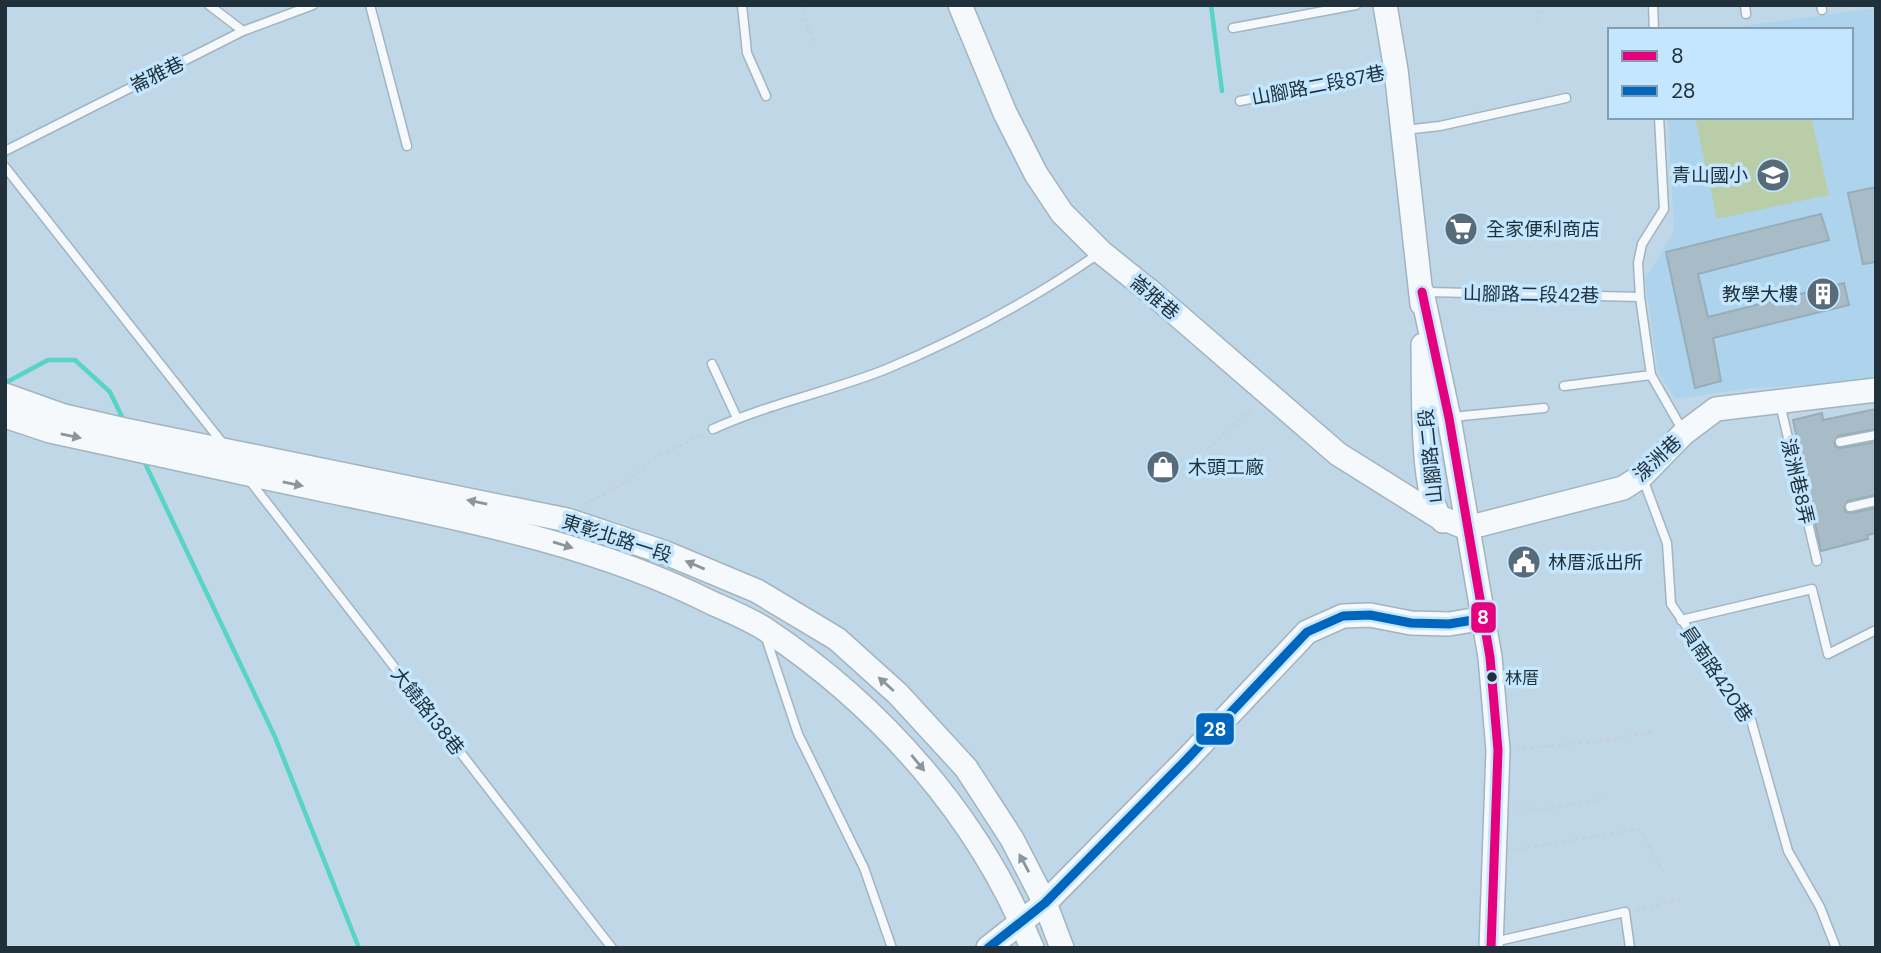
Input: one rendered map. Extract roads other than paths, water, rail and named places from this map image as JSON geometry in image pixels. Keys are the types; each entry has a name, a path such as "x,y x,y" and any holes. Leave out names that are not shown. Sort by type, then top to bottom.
{"street":[{"name":"崙雅巷","path":"960,5 1005,113 1036,174 1062,213 1101,252 1338,454 1437,516"},
{"name":"山腳路二段","path":"1385,5 1422,292 1449,418 1472,551"},
{"name":"山腳路二段","path":"1422,292 1424,422 1430,489 1437,516 1472,551"},
{"name":"湶洲巷","path":"1467,528 1623,488 1642,476 1684,433 1716,409 1876,390"},
{"name":"東彰北路一段","path":"5,395 64,416 567,520 666,553 757,591 837,639 898,694 966,768 1012,839 1045,903 1062,948"},
{"name":"東彰北路一段","path":"5,416 50,431 408,507 562,544 668,581 763,628 872,714 909,753 974,837 1021,921 1032,948"},
{"path":"1437,516 1467,528"},
{"path":"1472,551 1485,618 1498,750 1491,945"},
{"path":"988,948 1045,903 1307,632 1343,616 1370,615 1411,623 1449,624 1485,618"}],"lane":[{"path":"209,5 243,31"},
{"name":"崙雅巷","path":"5,151 243,31 313,5"},
{"path":"370,5 407,146"},
{"path":"742,5 747,53 766,96"},
{"path":"1233,28 1356,5"},
{"path":"1653,5 1654,28"},
{"name":"山腳路二段87巷","path":"1240,101 1395,70"},
{"path":"1403,130 1440,126 1566,98"},
{"path":"1659,119 1664,209 1642,244 1638,262 1640,297 1651,375 1684,433"},
{"name":"大饒路138巷","path":"5,167 612,948"},
{"path":"713,429 737,418 882,370 949,341 1049,288 1101,252"},
{"name":"山腳路二段42巷","path":"1422,292 1640,297"},
{"path":"712,364 737,418"},
{"path":"1564,386 1651,375"},
{"name":"湶洲巷8弄","path":"1780,401 1817,561"},
{"path":"1424,422 1544,408"},
{"path":"1840,442 1876,435"},
{"name":"員南路420巷","path":"1642,476 1667,543 1671,604 1751,720 1788,851 1820,907 1836,948"},
{"path":"1850,506 1876,501"},
{"path":"1681,620 1812,589 1828,654 1876,630"},
{"path":"763,628 798,734 864,868 892,948"},
{"path":"1491,945 1625,912 1630,948"}],"waterway":[{"path":"1211,5 1222,91"},
{"path":"5,383 48,360 75,360 110,392 125,423"},
{"path":"143,459 275,737 359,948"}],"place":[{"name":"青山國小","path":"1773,175"},
{"name":"全家便利商店","path":"1461,229"},
{"name":"教學大樓","path":"1823,294"},
{"name":"木頭工廠","path":"1163,467"},
{"name":"林厝派出所","path":"1524,562"},
{"name":"林厝","path":"1492,677"}]}
